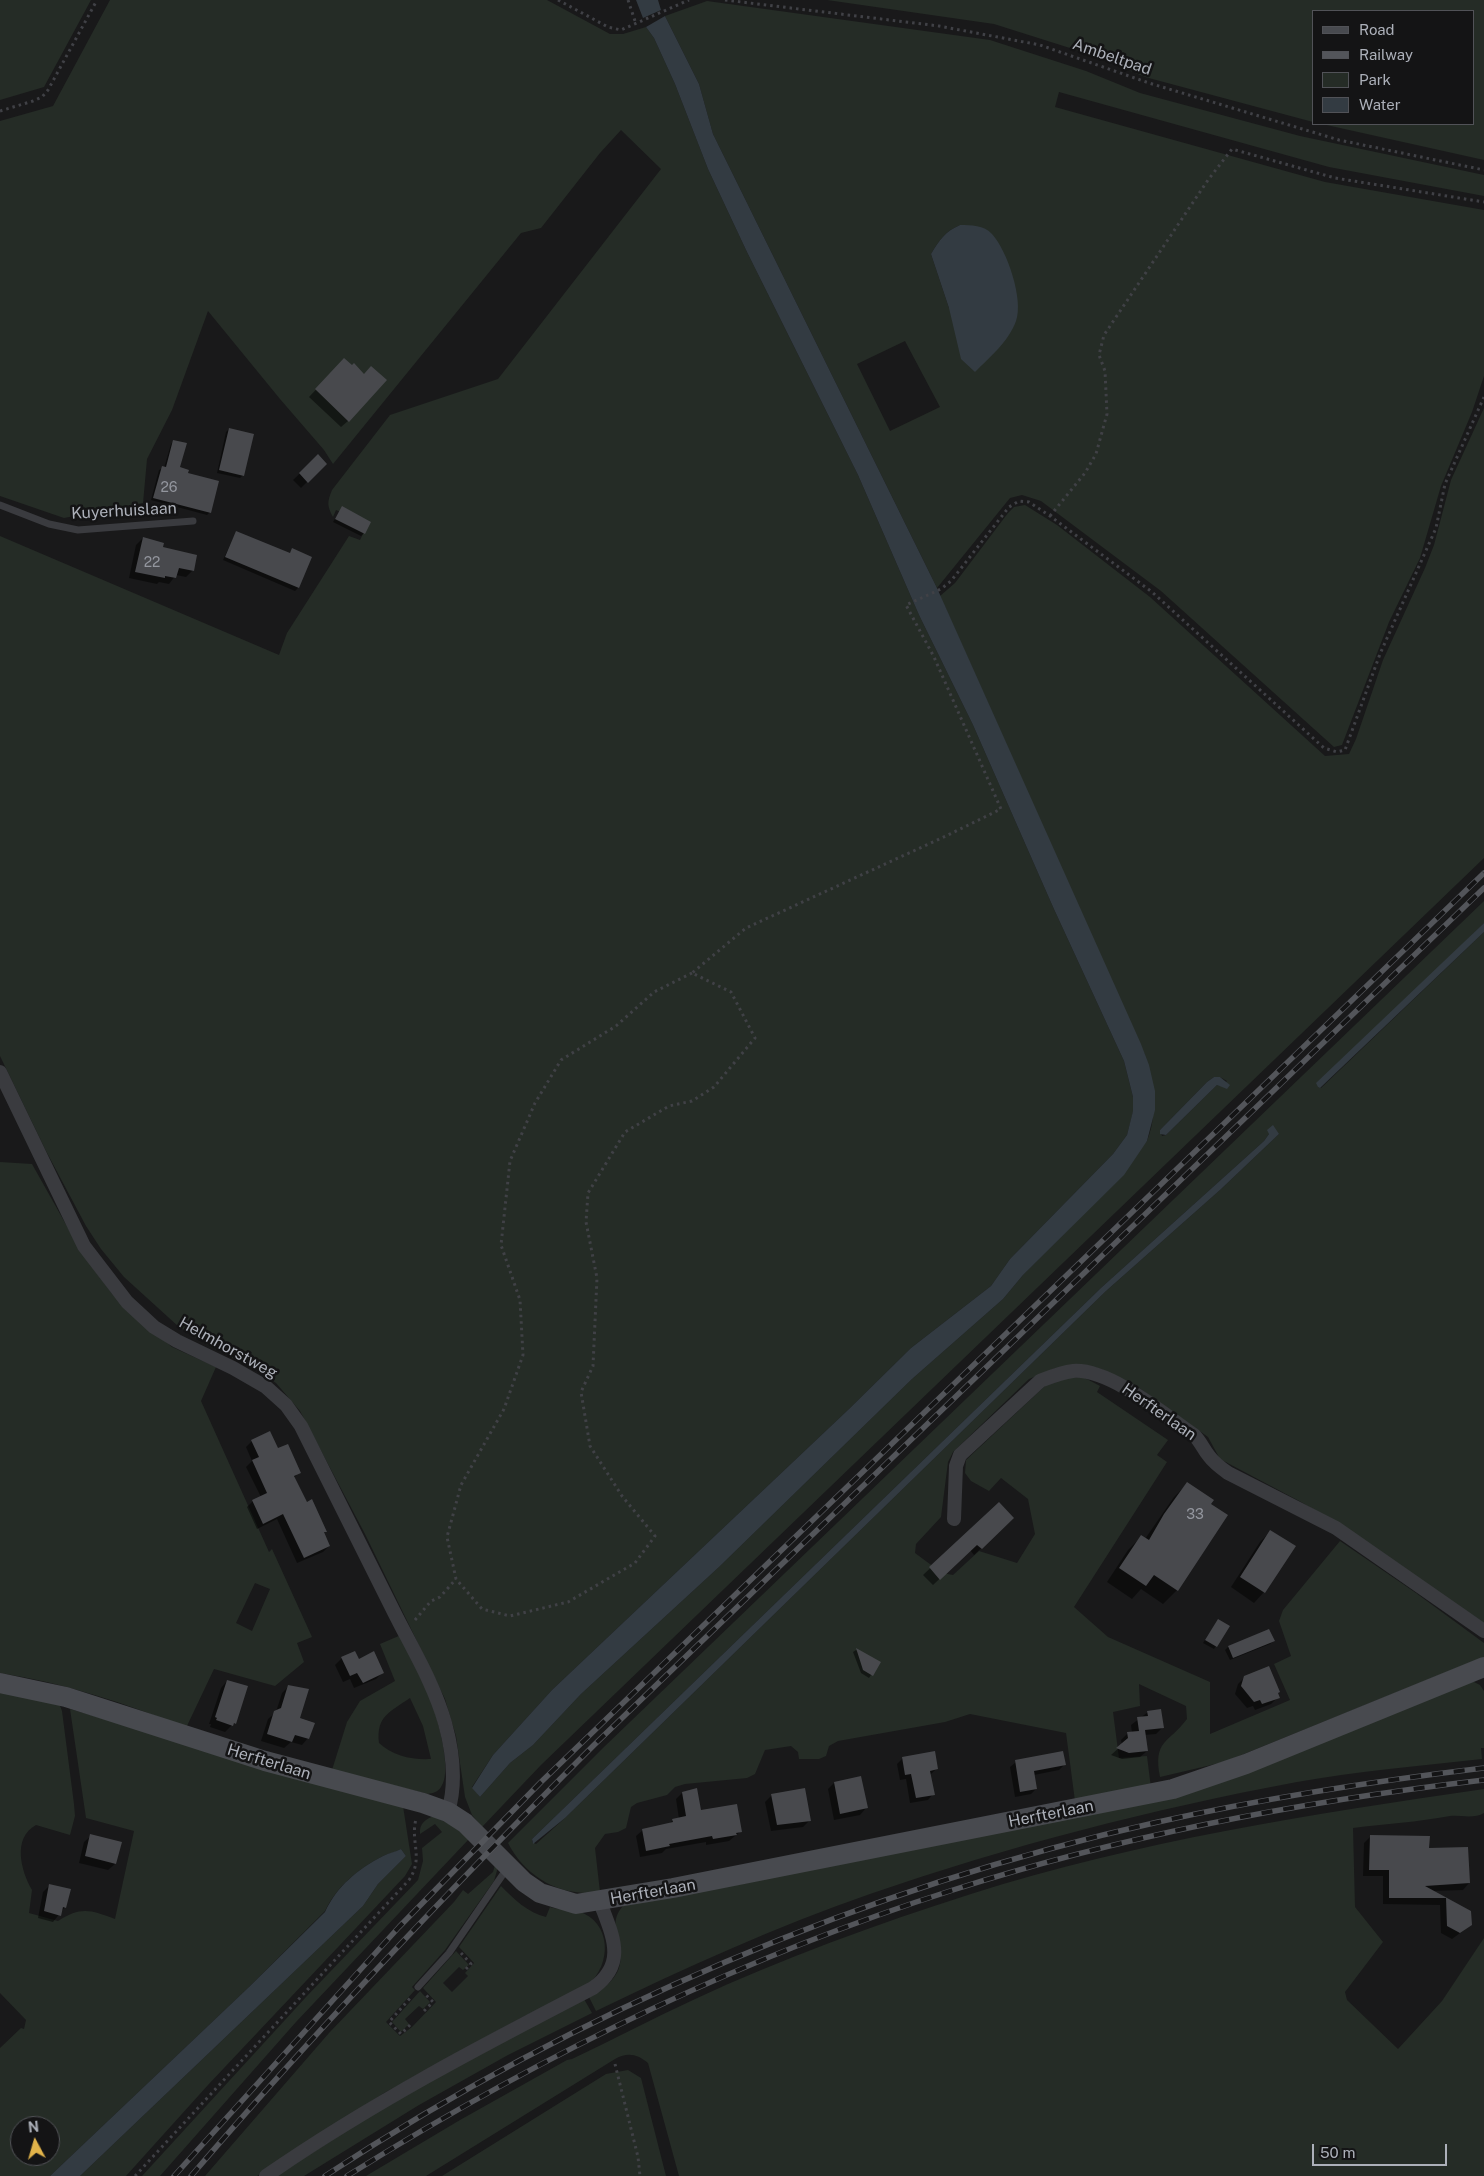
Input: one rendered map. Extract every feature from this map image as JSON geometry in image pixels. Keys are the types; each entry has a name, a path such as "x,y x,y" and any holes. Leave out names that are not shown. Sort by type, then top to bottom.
{"street":[{"name":"Helmhorstweg","path":"0,1072 84,1246 127,1302 154,1327 183,1345 233,1368 266,1388 286,1405 301,1426 424,1670 444,1721 454,1777 453,1795 448,1812"},
{"name":"Herfterlaan","path":"954,1519 956,1466 960,1455 1040,1381 1054,1375 1074,1371 1094,1374 1107,1378 1126,1388 1194,1435 1203,1444 1207,1455 1214,1463 1228,1473 1336,1528 1484,1631"},
{"name":"Herfterlaan","path":"0,1683 66,1697 265,1761 423,1803 448,1812 465,1822 524,1882 548,1897 576,1904 600,1902 1173,1789 1246,1764 1483,1671"},
{"name":"Herfterlaan","path":"266,2176 409,2085 603,1981 613,1968 615,1959 614,1948 600,1902"}],"lane":[{"name":"Kuyerhuislaan","path":"0,505 49,524 78,530 193,521"},
{"path":"418,1986 449,1953 509,1867"}],"path":[{"path":"0,111 42,97 48,90 96,0"},
{"path":"558,0 614,29 627,29 689,0"},
{"path":"628,0 636,24"},
{"name":"Ambeltpad","path":"725,0 938,26 1032,43 1149,83 1339,140 1484,170"},
{"path":"1050,516 1085,473 1096,454 1107,414 1105,371 1099,355 1104,335 1208,180 1232,149 1334,178 1484,202"},
{"path":"692,973 731,992 754,1038 714,1087 692,1101 669,1106 625,1132 588,1193 586,1222 597,1278 593,1366 581,1392 590,1446 622,1496 656,1536 635,1563 568,1602 510,1616 482,1609 456,1579 447,1538 461,1485 504,1409 523,1356 520,1300 501,1245 510,1161 534,1103 561,1060 616,1026 654,992 692,973 746,928 1001,809 934,657 906,605 942,589 1008,507 1019,501 1029,502 1152,592 1324,748 1337,752 1345,750 1380,654 1436,528 1445,484 1484,397"},
{"path":"406,1636 409,1626 418,1615 431,1602 440,1598 456,1579"},
{"path":"135,2176 409,1880 417,1865 414,1826 423,1803"},
{"path":"464,1971 470,1966"},
{"path":"410,2025 401,2034 389,2022 417,1992 418,1986"},
{"path":"424,2010 431,2004"},
{"path":"615,2064 638,2157 640,2176"}],"green space":[{"path":"0,0 91,0 44,87 0,100"},
{"path":"110,0 547,0 610,34 623,34 646,27 654,38 675,84 708,169 746,250 858,475 919,615 973,725 1053,907 1124,1061 1133,1097 1133,1112 1127,1135 1113,1154 1010,1259 991,1286 911,1348 552,1690 493,1755 472,1787 480,1797 510,1763 533,1745 581,1694 719,1567 912,1379 1003,1299 1023,1275 1070,1228 1147,1141 1153,1118 1153,1097 1144,1053 940,596 955,583 1008,513 1014,507 1025,505 1057,525 1150,597 1325,756 1349,754 1383,660 1434,545 1451,480 1484,408 1484,858 541,1765 482,1827 472,1815 465,1797 456,1736 445,1699 365,1534 300,1411 276,1383 179,1327 124,1277 101,1249 86,1226 46,1151 0,1056 0,536 279,655 287,633 349,536 360,540 368,524 336,510 333,517 329,501 332,490 390,415 498,379 661,169 621,130 600,153 541,228 521,233 333,464 324,450 208,311 172,410 147,459 143,503 64,518 0,496 0,121 53,106","holes":["1214,1077 1220,1077 1227,1081 1222,1086 1217,1085 1166,1135 1162,1136 1160,1130 1207,1082"]},
{"path":"827,0 1484,0 1484,160 1326,125 1474,125 1474,10 1312,10 1312,122 1145,77 1092,55 994,24"},
{"path":"707,1 990,40 1086,71 1140,93 1300,136 1484,175 1484,196 1329,167 1059,92 1055,107 1325,182 1484,210 1484,376 1472,412 1441,486 1420,558 1389,622 1342,745 1334,747 1161,591 1041,501 1022,495 1010,498 937,588 713,134 699,84 665,16","holes":["960,225 949,308 931,254 943,237","905,341 940,407 890,431 857,364"]},
{"path":"1484,901 1484,923 1318,1087 1321,1088 1484,932 1484,1625 1361,1538 1301,1502 1220,1459 1208,1437 1135,1385 1093,1367 1056,1368 1029,1379 953,1452 948,1462 941,1517 916,1544 915,1553 942,1573 953,1575 979,1551 1017,1563 1035,1534 1028,1499 1001,1478 989,1491 971,1481 965,1473 966,1460 1046,1385 1068,1377 1085,1378 1100,1386 1097,1392 1168,1440 1157,1455 1167,1462 1074,1607 1108,1637 1210,1682 1210,1734 1290,1700 1274,1664 1291,1656 1279,1621 1283,1610 1340,1541 1484,1643 1484,1657 1224,1762 1160,1777 1158,1765 1160,1749 1187,1719 1186,1706 1139,1684 1140,1706 1113,1712 1119,1758 1147,1756 1151,1788 1075,1801 1066,1733 970,1714 945,1722 838,1741 829,1746 826,1756 819,1759 799,1759 798,1752 791,1746 765,1750 755,1774 747,1778 685,1784 675,1787 667,1795 637,1803 631,1807 626,1828 618,1832 605,1834 595,1848 600,1892 572,1892 559,1888 535,1875 524,1866 508,1843 605,1746","holes":["1269,1134 1279,1134 1220,1190 1106,1291 565,1818 536,1844 532,1842 532,1839 1102,1287 1264,1141"]},
{"path":"0,1162 32,1164 82,1253 113,1295 172,1347 216,1367 201,1401 269,1552 272,1549 312,1637 297,1643 304,1662 275,1686 214,1669 186,1728 141,1710 71,1688 0,1673","holes":["255,1583 270,1589 252,1631 236,1623"]},
{"path":"401,1635 428,1691 442,1740 445,1768 441,1787 434,1793 428,1794 332,1770 347,1722 360,1701 395,1681 380,1644","holes":["410,1698 423,1726 431,1759 403,1756 390,1751 379,1743 382,1721 391,1711"]},
{"path":"1472,1681 1480,1685 1484,1691 1484,1748 1481,1748 1482,1759 1297,1782 1189,1804 1081,1830 975,1860 835,1906 732,1948 596,2011 589,1997 607,1984 617,1972 621,1961 616,1927 617,1917 623,1906 1137,1803"},
{"path":"0,1692 59,1703 62,1711 75,1816 70,1835 36,1825 28,1831 24,1838 21,1846 22,1865 32,1890 29,1913 58,1921 73,1913 86,1911 99,1913 115,1919 134,1831 86,1818 70,1709 403,1806 412,1864 405,1876 208,2085 126,2176 80,2176 363,1906 378,1884 406,1856 401,1849 385,1855 349,1879 325,1911 249,1987 50,2176 0,2176 0,2048 21,2028 24,2029 26,2020 0,1993"},
{"path":"1484,1789 1484,1813 1480,1815 1450,1816 1353,1828 1355,1907 1383,1942 1345,1992 1347,2000 1398,2049 1442,2001 1484,1938 1484,2176 679,2176 648,2063 636,2056 628,2055 615,2059 426,2176 366,2176 460,2120 567,2060 761,1970 901,1917 1034,1875 1161,1844 1290,1819"},
{"path":"434,1816 453,1826 469,1839 296,2022 160,2176 142,2176 306,1997 418,1880 423,1861 422,1848 442,1832 435,1824 420,1834 423,1822"},
{"path":"495,1865 498,1867 494,1881 445,1950 412,1987 415,1990 386,2022 400,2036 412,2027 436,2002 423,1988 456,1951 469,1965 463,1970 459,1967 443,1983 452,1992 468,1976 465,1973 474,1963 459,1947 501,1886 522,1905 539,1915 546,1917 550,1907 578,1911 589,1916 597,1924 605,1944 604,1955 596,1976 588,1985 519,2019 384,2093 257,2176 205,2176 329,2033 454,1902 463,1890 468,1894 493,1872"},
{"path":"420,1991 430,2002 423,2009 419,2006 405,2019 409,2024 401,2032 392,2022"},
{"path":"584,1999 592,2013 508,2055 419,2105 304,2176 276,2176 413,2088"},
{"path":"628,2070 641,2078 666,2176 442,2176 606,2074"}],"water":[{"path":"636,0 658,0 661,10 643,18"},
{"path":"665,16 699,84 713,134 937,588 1141,1044 1149,1065 1155,1091 1155,1110 1147,1141 1124,1175 1023,1275 1003,1299 912,1379 719,1567 581,1694 533,1745 510,1763 480,1797 472,1788 493,1755 552,1690 911,1348 991,1286 1010,1259 1113,1154 1127,1135 1133,1111 1133,1097 1124,1061 1053,907 973,725 919,615 858,475 746,250 708,169 675,84 654,38 646,27"},
{"path":"960,225 981,227 989,231 998,241 1013,276 1018,301 1016,321 1009,335 975,372 961,359 949,308 931,254 943,237"},
{"path":"1484,923 1484,932 1320,1088 1318,1087 1316,1083"},
{"path":"1214,1077 1220,1077 1230,1085 1227,1089 1217,1085 1166,1135 1160,1134 1160,1130"},
{"path":"1273,1125 1279,1134 1220,1190 1106,1291 565,1818 533,1844 532,1839 1102,1287 1264,1141 1269,1134 1267,1130"},
{"path":"401,1849 406,1856 378,1884 363,1906 80,2176 50,2176 325,1912 336,1894 349,1879 374,1861"}],"building":[{"path":"344,358 352,365 354,363 364,374 371,366 387,380 349,422 315,389"},
{"path":"229,428 254,434 244,476 219,470"},
{"path":"173,440 187,443 180,467 189,470 188,473 219,481 211,513 153,498 162,466 166,467"},
{"path":"318,454 327,464 308,483 299,473"},
{"path":"342,506 371,522 365,534 335,519"},
{"path":"236,531 290,553 292,548 312,557 299,588 225,557"},
{"path":"143,537 164,543 163,547 197,555 194,571 179,568 176,578 165,576 165,578 135,572"},
{"path":"270,1431 278,1448 288,1444 301,1473 294,1476 307,1502 312,1499 327,1532 324,1532 330,1546 304,1558 283,1514 263,1524 252,1500 267,1493 252,1460 259,1457 251,1440"},
{"path":"1187,1482 1214,1500 1211,1504 1228,1515 1178,1591 1154,1575 1146,1586 1119,1568 1141,1535 1149,1540 1164,1514"},
{"path":"999,1502 1014,1518 982,1549 977,1545 940,1580 929,1567"},
{"path":"1270,1530 1296,1546 1265,1593 1240,1577"},
{"path":"1218,1619 1230,1626 1217,1647 1205,1640"},
{"path":"1269,1629 1275,1641 1233,1658 1228,1646"},
{"path":"856,1648 881,1662 873,1676 863,1670"},
{"path":"355,1651 359,1659 374,1651 384,1673 363,1683 357,1673 350,1676 341,1657"},
{"path":"1269,1666 1280,1692 1278,1693 1280,1698 1262,1704 1260,1700 1254,1702 1241,1686 1244,1676"},
{"path":"227,1680 248,1686 236,1724 234,1723 233,1726 216,1720 217,1718 215,1717"},
{"path":"288,1685 309,1689 300,1718 315,1723 309,1739 295,1735 292,1742 267,1734 274,1711 281,1708"},
{"path":"1161,1709 1164,1728 1145,1730 1148,1751 1129,1753 1116,1748 1128,1738 1127,1732 1139,1731 1137,1717 1148,1716 1147,1711"},
{"path":"935,1751 938,1769 930,1771 935,1795 916,1798 911,1774 905,1775 902,1757"},
{"path":"1063,1751 1066,1765 1034,1771 1037,1789 1020,1792 1015,1760"},
{"path":"861,1776 868,1808 840,1814 834,1782"},
{"path":"697,1788 701,1810 737,1804 742,1832 736,1833 737,1835 713,1839 712,1836 669,1844 670,1846 646,1851 642,1829 673,1822 672,1819 686,1816 682,1792"},
{"path":"805,1788 811,1821 777,1825 771,1794"},
{"path":"90,1834 122,1842 116,1864 85,1856"},
{"path":"1370,1835 1430,1836 1429,1848 1468,1847 1470,1883 1425,1886 1471,1911 1472,1925 1460,1933 1447,1926 1446,1898 1389,1898 1389,1870 1369,1870"},
{"path":"49,1884 71,1889 66,1908 63,1907 61,1916 44,1911"}],"railway":[{"path":"174,2176 399,1927 541,1782 1484,873"},
{"path":"191,2176 288,2065 388,1957 594,1745 1484,888"},
{"path":"325,2176 420,2116 519,2061 621,2009 726,1962 832,1919 940,1882 1049,1849 1158,1822 1320,1791 1484,1768"},
{"path":"347,2176 491,2091 641,2014 717,1979 873,1917 1018,1870 1149,1837 1216,1822 1349,1798 1484,1780"}]}
